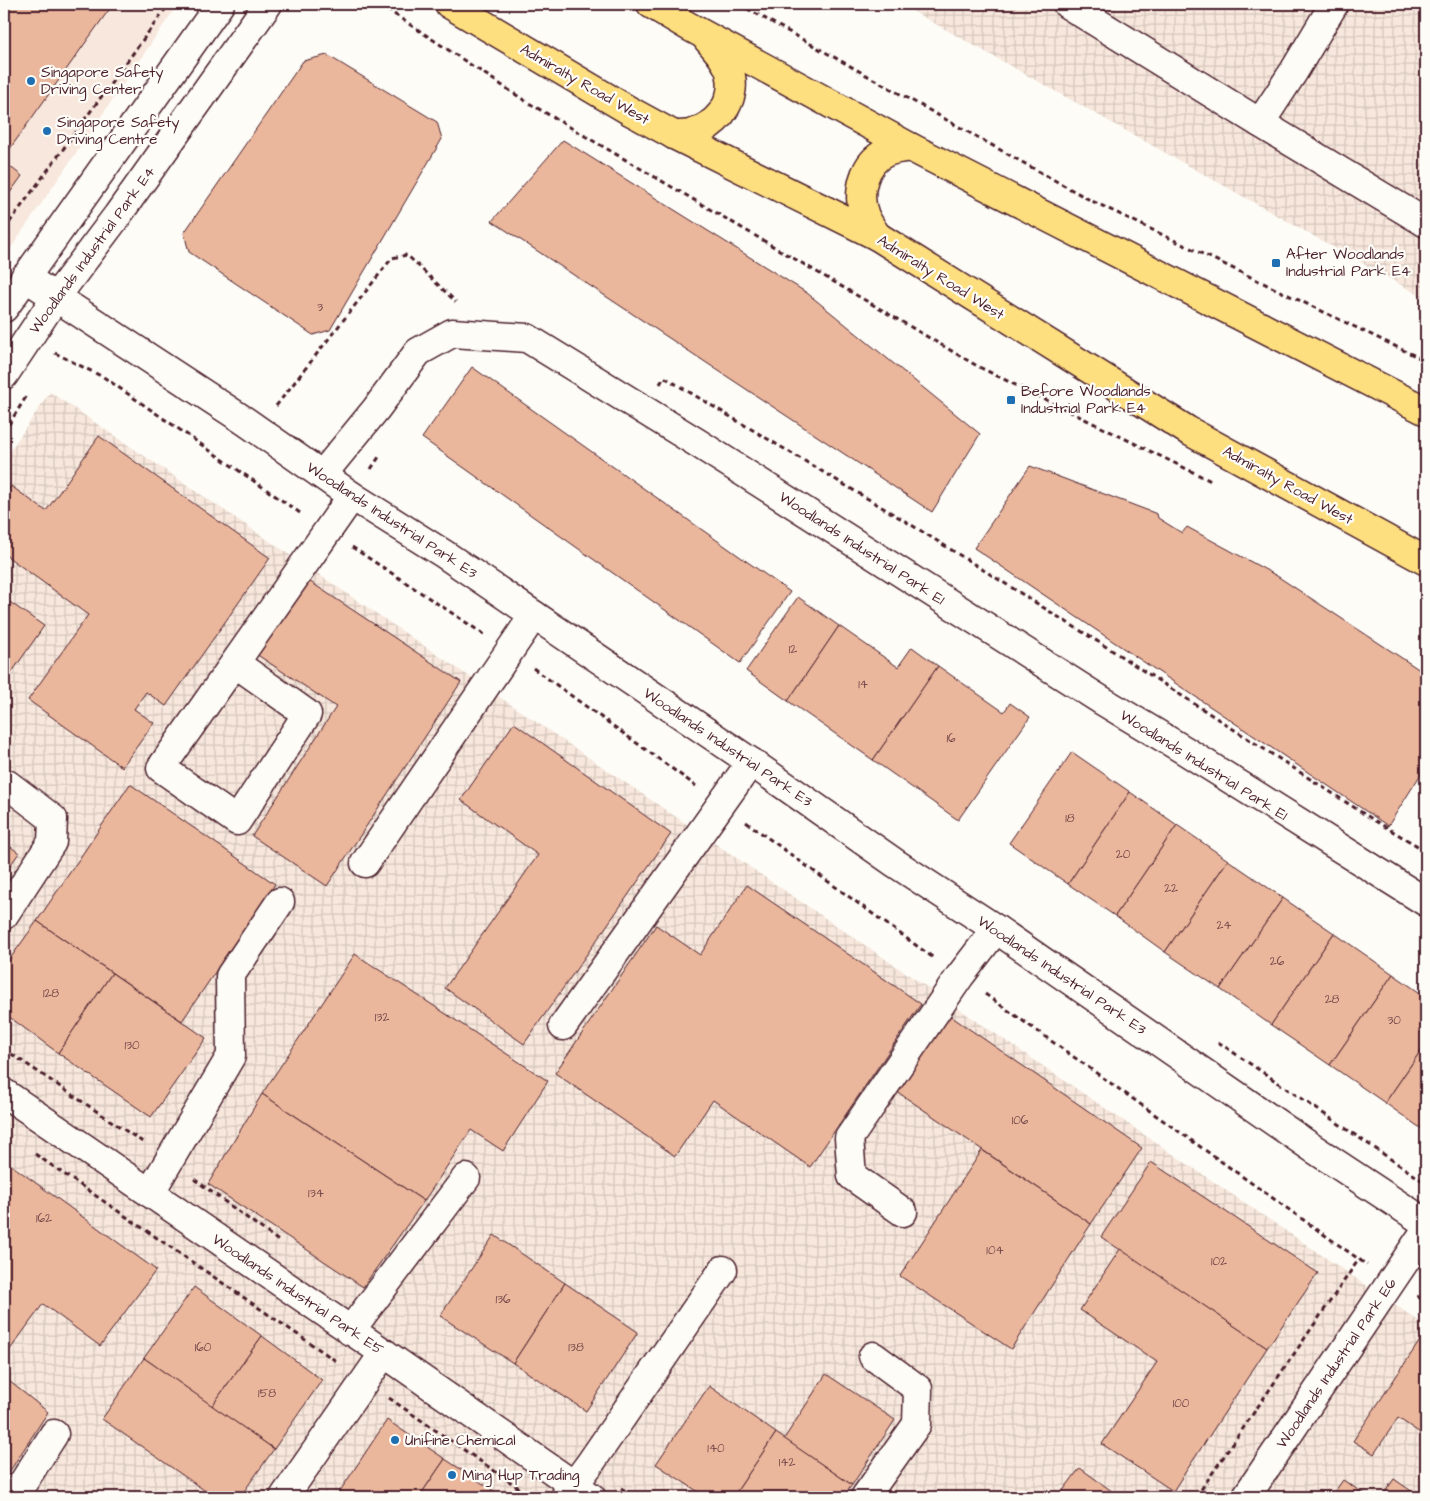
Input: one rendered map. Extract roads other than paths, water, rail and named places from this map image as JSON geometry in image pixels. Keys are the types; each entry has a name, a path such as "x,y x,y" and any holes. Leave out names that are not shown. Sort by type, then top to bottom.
{"main road":[{"name":"Admiralty Road West","path":"449,4 674,135 877,236 1187,430 1426,561"},
{"path":"651,4 910,147 1426,411"},
{"path":"674,135 692,134 706,127 721,116 729,102 732,87 730,73 723,58 702,33"},
{"path":"877,236 865,217 861,203 862,181 871,165 886,152 910,147"}],"street":[{"path":"4,308 220,4"},
{"name":"Woodlands Industrial Park E4","path":"4,376 56,297 117,216 268,4"},
{"path":"1067,4 1426,223"},
{"path":"1260,122 1294,71 1334,4"},
{"name":"Woodlands Industrial Park E3","path":"25,277 245,420 352,496 444,554 751,762 895,863 996,929 1311,1147 1426,1223"},
{"name":"Woodlands Industrial Park E1","path":"322,475 376,409 418,352 452,333 527,338 646,411 1101,700 1426,902"},
{"path":"235,663 307,714 236,821 161,768 352,496"},
{"path":"365,863 534,615"},
{"path":"563,1026 751,762"},
{"path":"4,915 52,842 53,819 7,784"},
{"path":"150,1193 232,1056 230,976 280,902"},
{"path":"903,1212 852,1176 849,1138 960,976 996,929"},
{"name":"Woodlands Industrial Park E5","path":"4,1093 384,1353 577,1493"},
{"path":"350,1331 466,1178"},
{"name":"Woodlands Industrial Park E6","path":"1246,1497 1426,1230"},
{"path":"577,1493 723,1270"},
{"path":"284,1497 366,1382 384,1353"},
{"path":"865,1497 917,1424 918,1389 874,1356"},
{"path":"14,1497 54,1434"}],"place":[{"name":"Singapore Safety Driving Center","path":"31,81"},
{"name":"Singapore Safety Driving Centre","path":"47,131"},
{"name":"After Woodlands Industrial Park E4","path":"1276,263"},
{"name":"Before Woodlands Industrial Park E4","path":"1011,400"},
{"name":"Unifine Chemical","path":"395,1440"},
{"name":"Ming Hup Trading","path":"452,1475"}]}
